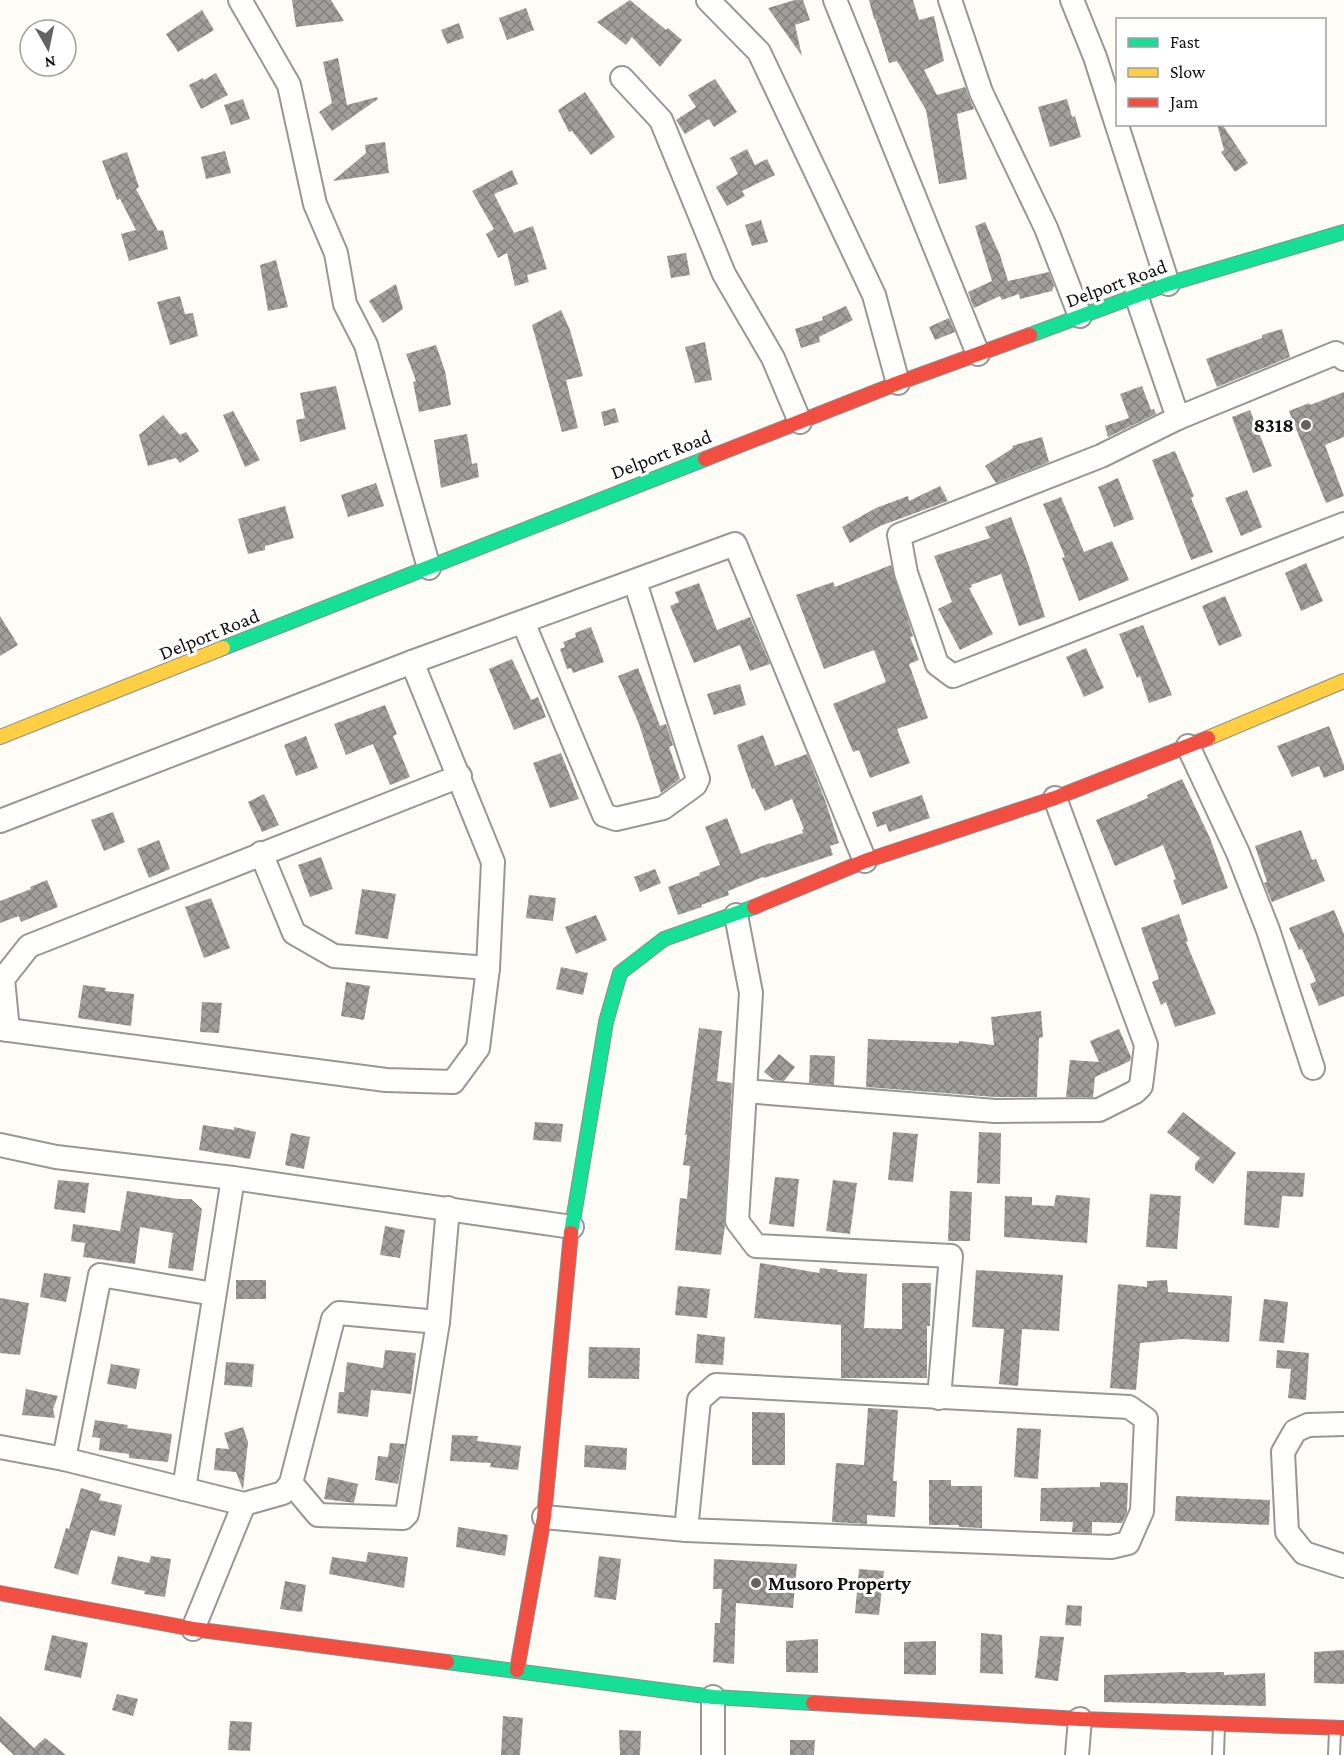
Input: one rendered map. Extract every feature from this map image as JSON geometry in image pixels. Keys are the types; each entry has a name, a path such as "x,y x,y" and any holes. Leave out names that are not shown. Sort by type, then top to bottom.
{"street":[{"path":"240,0 289,85 315,204 336,254 345,304 366,345 429,567"},
{"path":"708,0 759,52 874,295 898,383"},
{"path":"834,0 978,354"},
{"path":"950,0 981,92 1046,228 1080,316"},
{"path":"1072,0 1095,57 1116,122"},
{"path":"622,78 662,120 724,274 773,358 800,422"},
{"path":"1117,126 1168,284"},
{"name":"Delport Road","path":"0,737 898,383 1168,284 1344,232"},
{"path":"1136,295 1178,418"},
{"path":"1344,359 1336,353 1178,418 1101,456 899,535 906,573 937,664 953,676 1344,524"},
{"path":"0,821 412,662 735,544 865,861"},
{"path":"524,622 604,815 616,819 663,808 695,785 698,779 635,582"},
{"path":"412,662 460,776 493,862 488,968 478,1048 453,1082 386,1080 4,1030 3,979 29,946 460,776"},
{"path":"517,1670 544,1517 572,1227 606,1022 620,973 664,939 736,915 865,861 1055,798 1344,681"},
{"path":"1188,746 1238,853 1268,930 1313,1068"},
{"path":"745,1091 995,1111 1099,1110 1135,1092 1141,1086 1146,1045 1055,798"},
{"path":"261,854 294,933 334,956 488,968"},
{"path":"736,915 751,993 736,1221 756,1246 951,1256 939,1398"},
{"path":"0,1145 56,1157 233,1178 572,1227"},
{"path":"184,1489 233,1178"},
{"path":"291,1484 318,1515 403,1518 407,1514 438,1322 448,1208"},
{"path":"64,1460 100,1275 214,1294"},
{"path":"0,1447 64,1460 244,1504 283,1493 291,1484 333,1319 339,1313 438,1322"},
{"path":"544,1517 686,1530 1111,1546 1128,1543 1142,1511 1146,1419 1129,1407 716,1385 699,1400 686,1530"},
{"path":"1344,1424 1308,1425 1295,1431 1283,1452 1287,1532 1304,1553 1344,1566"},
{"path":"193,1629 244,1504"},
{"path":"0,1593 193,1629 713,1697 1080,1719 1340,1728"},
{"path":"713,1697 713,1755"},
{"path":"1077,1755 1080,1719"}],"lane":[{"path":"1218,1755 1220,1724"},
{"path":"1334,1755 1340,1728"}],"building":[{"path":"292,0 331,0 344,21 296,27"},
{"path":"630,0 666,30 668,28 682,40 660,67 632,37 626,45 597,22"},
{"path":"803,0 810,20 795,25 802,56 768,8"},
{"path":"869,0 913,0 919,20 934,16 944,61 924,70 937,95 965,87 974,109 957,114 967,179 939,184 926,110 897,61 889,63"},
{"path":"526,8 534,30 507,40 499,18"},
{"path":"202,10 214,30 178,52 166,34"},
{"path":"459,23 464,38 447,44 441,30"},
{"path":"338,58 347,105 377,97 378,99 332,131 319,112 332,103 323,62"},
{"path":"216,73 228,95 201,109 189,85"},
{"path":"715,79 737,112 714,127 709,119 685,134 676,120 696,107 688,95"},
{"path":"585,92 615,137 591,155 572,131 569,132 558,110"},
{"path":"243,99 250,119 231,125 224,105"},
{"path":"1067,99 1081,137 1050,147 1038,107"},
{"path":"1218,126 1223,126 1248,163 1235,172 1221,152 1224,150"},
{"path":"385,142 389,173 333,181 366,153 365,145"},
{"path":"747,149 755,165 767,159 775,175 742,191 745,196 727,206 716,187 738,174 730,158"},
{"path":"225,151 231,173 206,179 201,157"},
{"path":"127,152 139,187 136,189 158,231 163,230 168,249 129,261 121,234 136,230 120,199 117,200 102,161"},
{"path":"512,170 518,184 494,194 514,233 533,226 547,269 527,275 529,282 515,286 507,253 498,258 486,234 494,229 472,191"},
{"path":"761,220 768,242 752,246 745,225"},
{"path":"985,222 1000,255 1008,281 1049,272 1054,286 1052,291 1020,299 1019,294 1002,300 1000,296 974,308 968,292 992,281 975,226"},
{"path":"686,253 690,275 671,278 667,256"},
{"path":"276,260 288,307 268,311 260,265"},
{"path":"396,284 403,309 383,323 369,301"},
{"path":"180,296 185,314 193,313 198,336 170,345 157,302"},
{"path":"846,306 853,320 819,337 820,342 801,348 795,329 823,320 822,317"},
{"path":"561,310 570,330 583,376 566,380 578,428 562,432 532,325"},
{"path":"949,318 955,332 935,340 929,327"},
{"path":"1282,329 1290,357 1217,387 1206,359"},
{"path":"705,342 712,380 695,383 685,347"},
{"path":"436,345 445,371 451,405 419,412 413,382 416,381 406,354"},
{"path":"336,386 346,429 300,442 296,420 305,418 300,393"},
{"path":"1142,386 1151,410 1154,409 1156,414 1108,437 1105,426 1129,418 1120,394"},
{"path":"1344,392 1344,437 1325,445 1344,496 1326,503 1289,411"},
{"path":"615,408 619,422 604,426 601,412"},
{"path":"1250,410 1272,466 1253,473 1232,417"},
{"path":"233,411 260,460 245,467 223,415"},
{"path":"163,415 180,435 186,432 199,451 180,463 176,458 148,466 139,435"},
{"path":"467,434 472,464 477,463 479,477 441,488 434,440"},
{"path":"1042,437 1049,462 996,483 985,466 1013,448 1012,446"},
{"path":"1175,451 1194,496 1191,498 1213,552 1191,560 1152,460"},
{"path":"1118,478 1134,519 1114,527 1098,487"},
{"path":"376,483 384,506 348,517 341,495"},
{"path":"940,486 948,501 880,526 850,543 842,527 876,508 908,496 909,501"},
{"path":"1247,490 1262,527 1241,536 1225,498"},
{"path":"1061,497 1084,552 1112,541 1129,580 1079,601 1062,558 1065,557 1043,504"},
{"path":"285,506 294,538 265,546 265,550 248,554 238,519"},
{"path":"1011,517 1045,617 1019,626 1001,574 971,585 972,587 969,588 993,634 960,650 938,609 952,602 934,556 990,538 985,527"},
{"path":"1306,563 1323,601 1301,611 1285,573"},
{"path":"891,565 913,636 910,637 919,660 909,664 928,718 897,729 910,763 870,778 859,750 853,752 833,704 886,682 874,650 824,669 796,595 833,582 835,587"},
{"path":"699,583 717,630 750,617 770,664 750,671 740,645 694,663 670,606 679,602 675,592"},
{"path":"1225,596 1242,636 1219,646 1202,606"},
{"path":"0,616 18,645 0,656"},
{"path":"1143,625 1172,695 1149,703 1140,676 1137,678 1119,634"},
{"path":"591,627 604,662 573,673 571,668 567,669 560,649 565,647 563,642 576,637 575,633"},
{"path":"1086,648 1104,688 1084,697 1066,657"},
{"path":"512,659 531,700 538,697 546,717 514,730 489,669"},
{"path":"638,668 660,726 666,724 673,745 669,747 680,779 661,793 639,724 618,676"},
{"path":"740,684 746,705 714,715 707,694"},
{"path":"385,705 397,734 393,736 410,777 390,785 373,744 346,755 334,724"},
{"path":"1329,726 1344,770 1324,778 1319,766 1292,777 1277,746"},
{"path":"763,735 775,766 807,754 839,843 830,846 833,855 763,877 728,891 729,895 678,915 668,887 720,865 705,827 727,818 741,854 803,833 804,829 792,799 765,811 754,788 752,789 737,745"},
{"path":"306,736 318,768 296,776 284,745"},
{"path":"561,753 579,799 550,808 533,763"},
{"path":"1182,779 1210,838 1228,888 1182,905 1173,880 1176,879 1163,845 1115,866 1096,820 1148,798 1147,795"},
{"path":"264,794 279,825 262,832 248,802"},
{"path":"922,795 930,818 889,832 886,824 877,827 872,812"},
{"path":"113,812 125,842 104,851 91,820"},
{"path":"1301,830 1312,860 1316,859 1325,881 1272,902 1264,883 1267,882 1255,846"},
{"path":"159,840 170,869 149,878 137,849"},
{"path":"321,857 333,889 310,897 298,865"},
{"path":"655,869 661,883 640,892 634,877"},
{"path":"47,880 58,907 21,922 19,916 0,923 0,901"},
{"path":"362,889 396,894 388,939 355,934"},
{"path":"529,895 556,898 553,921 526,918"},
{"path":"211,898 230,948 204,958 185,907"},
{"path":"1334,910 1344,934 1344,996 1319,1006 1310,984 1316,981 1302,949 1299,950 1289,928"},
{"path":"1179,914 1188,941 1186,942 1216,1014 1175,1027 1166,1002 1161,1005 1152,982 1159,979 1141,928"},
{"path":"596,915 607,940 576,954 565,927"},
{"path":"561,967 588,973 583,995 556,989"},
{"path":"346,982 370,986 364,1020 341,1016"},
{"path":"83,985 106,988 105,991 134,994 131,1026 78,1018"},
{"path":"202,1002 222,1003 219,1033 200,1032"},
{"path":"1041,1011 1043,1037 1039,1038 1037,1097 995,1097 866,1087 868,1039 959,1043 959,1041 994,1045 991,1017"},
{"path":"699,1028 722,1031 717,1081 732,1083 725,1225 721,1255 675,1250 680,1198 687,1199 690,1166 683,1165 687,1135 685,1135"},
{"path":"1119,1029 1131,1057 1130,1061 1095,1077 1093,1097 1066,1097 1070,1060 1099,1062 1090,1041"},
{"path":"779,1054 795,1067 784,1081 774,1080 764,1072"},
{"path":"810,1055 835,1056 834,1085 809,1083"},
{"path":"1183,1112 1236,1153 1213,1184 1195,1170 1195,1164 1200,1158 1167,1132"},
{"path":"535,1122 563,1124 561,1142 533,1140"},
{"path":"203,1125 234,1130 234,1127 256,1132 250,1159 199,1150"},
{"path":"893,1132 918,1134 913,1182 888,1180"},
{"path":"979,1132 1001,1133 1000,1184 977,1183"},
{"path":"291,1133 310,1137 304,1169 285,1165"},
{"path":"1247,1171 1305,1173 1303,1197 1282,1196 1279,1228 1244,1225"},
{"path":"775,1177 799,1179 794,1227 769,1224"},
{"path":"58,1180 89,1183 85,1213 54,1209"},
{"path":"833,1180 857,1183 850,1234 826,1231"},
{"path":"127,1191 191,1199 202,1209 193,1271 168,1268 173,1233 140,1227 135,1264 83,1257 85,1243 71,1241 73,1224 120,1231"},
{"path":"950,1191 972,1192 970,1241 948,1241"},
{"path":"1150,1194 1181,1196 1177,1249 1146,1247"},
{"path":"1056,1195 1090,1198 1087,1243 1004,1237 1005,1196 1032,1197 1032,1205 1054,1206"},
{"path":"385,1226 405,1230 400,1258 380,1255"},
{"path":"760,1263 819,1273 820,1268 838,1270 837,1272 867,1274 864,1328 902,1329 902,1283 931,1283 930,1326 927,1326 927,1378 841,1378 841,1325 754,1318"},
{"path":"976,1270 1063,1275 1059,1331 1022,1329 1018,1386 999,1384 1004,1329 972,1327"},
{"path":"44,1273 71,1277 66,1302 40,1297"},
{"path":"236,1280 266,1280 266,1299 236,1299"},
{"path":"1167,1280 1168,1292 1232,1296 1229,1342 1182,1339 1140,1343 1136,1390 1110,1388 1118,1284 1147,1287 1147,1281"},
{"path":"678,1286 710,1289 707,1318 675,1315"},
{"path":"0,1298 29,1303 20,1355 0,1353"},
{"path":"1264,1299 1288,1302 1284,1343 1259,1341"},
{"path":"697,1334 725,1337 723,1365 695,1363"},
{"path":"589,1347 640,1348 639,1379 588,1378"},
{"path":"385,1350 416,1353 411,1394 371,1390 368,1417 337,1413 339,1392 344,1392 347,1362 383,1368"},
{"path":"1277,1350 1309,1353 1306,1400 1288,1398 1291,1369 1276,1368"},
{"path":"226,1362 254,1364 252,1387 224,1385"},
{"path":"111,1364 140,1369 136,1389 107,1384"},
{"path":"26,1389 58,1396 53,1409 55,1418 22,1415"},
{"path":"868,1408 898,1410 893,1481 897,1481 895,1517 867,1515 867,1524 832,1522 836,1463 864,1465"},
{"path":"752,1412 785,1413 785,1465 752,1465"},
{"path":"95,1420 128,1425 127,1428 172,1434 168,1462 129,1458 129,1454 99,1450 100,1438 92,1437"},
{"path":"243,1427 248,1442 243,1490 236,1472 214,1470 216,1448 229,1449 224,1433"},
{"path":"1017,1428 1041,1429 1038,1479 1014,1477"},
{"path":"452,1435 478,1436 477,1441 521,1446 518,1470 490,1467 491,1463 450,1461"},
{"path":"390,1443 405,1444 398,1484 375,1480 378,1456 388,1457"},
{"path":"585,1445 627,1448 626,1470 584,1467"},
{"path":"328,1477 358,1484 354,1503 324,1499"},
{"path":"929,1480 951,1480 951,1486 982,1486 982,1528 929,1525"},
{"path":"1100,1482 1128,1483 1127,1512 1122,1523 1092,1522 1092,1533 1072,1532 1073,1522 1040,1521 1041,1488 1100,1487"},
{"path":"81,1488 101,1494 99,1500 122,1505 115,1536 91,1530 78,1575 54,1568"},
{"path":"1176,1496 1270,1500 1269,1525 1175,1521"},
{"path":"458,1527 508,1535 505,1556 456,1547"},
{"path":"368,1552 408,1557 404,1588 329,1574 332,1557 366,1562"},
{"path":"118,1556 149,1563 151,1556 171,1559 165,1597 144,1594 145,1591 111,1584"},
{"path":"599,1556 621,1559 616,1600 594,1597"},
{"path":"714,1559 797,1564 793,1608 736,1603 734,1664 713,1662 715,1623 720,1623 722,1589 713,1589"},
{"path":"859,1569 884,1571 879,1615 855,1613"},
{"path":"285,1581 306,1585 302,1612 280,1609"},
{"path":"1067,1605 1082,1606 1081,1626 1065,1625"},
{"path":"981,1633 1002,1635 1003,1674 980,1673"},
{"path":"52,1635 88,1643 81,1678 44,1670"},
{"path":"1040,1636 1064,1637 1058,1681 1035,1678"},
{"path":"818,1639 818,1673 786,1672 786,1641"},
{"path":"936,1641 936,1675 904,1674 904,1642"},
{"path":"1344,1650 1344,1684 1314,1683 1314,1652"},
{"path":"1224,1672 1224,1675 1265,1673 1266,1706 1104,1702 1104,1675"},
{"path":"117,1694 138,1699 133,1716 112,1710"},
{"path":"0,1716 34,1748 45,1738 66,1755 14,1755 0,1742"},
{"path":"503,1716 523,1718 520,1755 501,1755"},
{"path":"230,1721 252,1722 250,1751 228,1750"},
{"path":"619,1730 641,1731 640,1755 620,1755"},
{"path":"790,1740 815,1740 814,1755 790,1755"}],"traffic: fast":[{"path":"1030,335 1168,284 1344,232"},
{"path":"223,648 705,459"},
{"path":"571,1233 606,1022 620,973 664,939 754,907"},
{"path":"447,1662 713,1697 813,1703"}],"traffic: slow":[{"path":"0,737 223,648"},
{"path":"1208,738 1344,681"}],"traffic: jam":[{"path":"705,459 898,383 1030,335"},
{"path":"754,907 865,861 1055,798 1208,738"},
{"path":"517,1670 544,1517 571,1233"},
{"path":"0,1593 193,1629 447,1662"},
{"path":"813,1703 1080,1719 1344,1728"}],"place":[{"name":"8318","path":"1306,425"},
{"name":"Musoro Property","path":"756,1583"}]}
